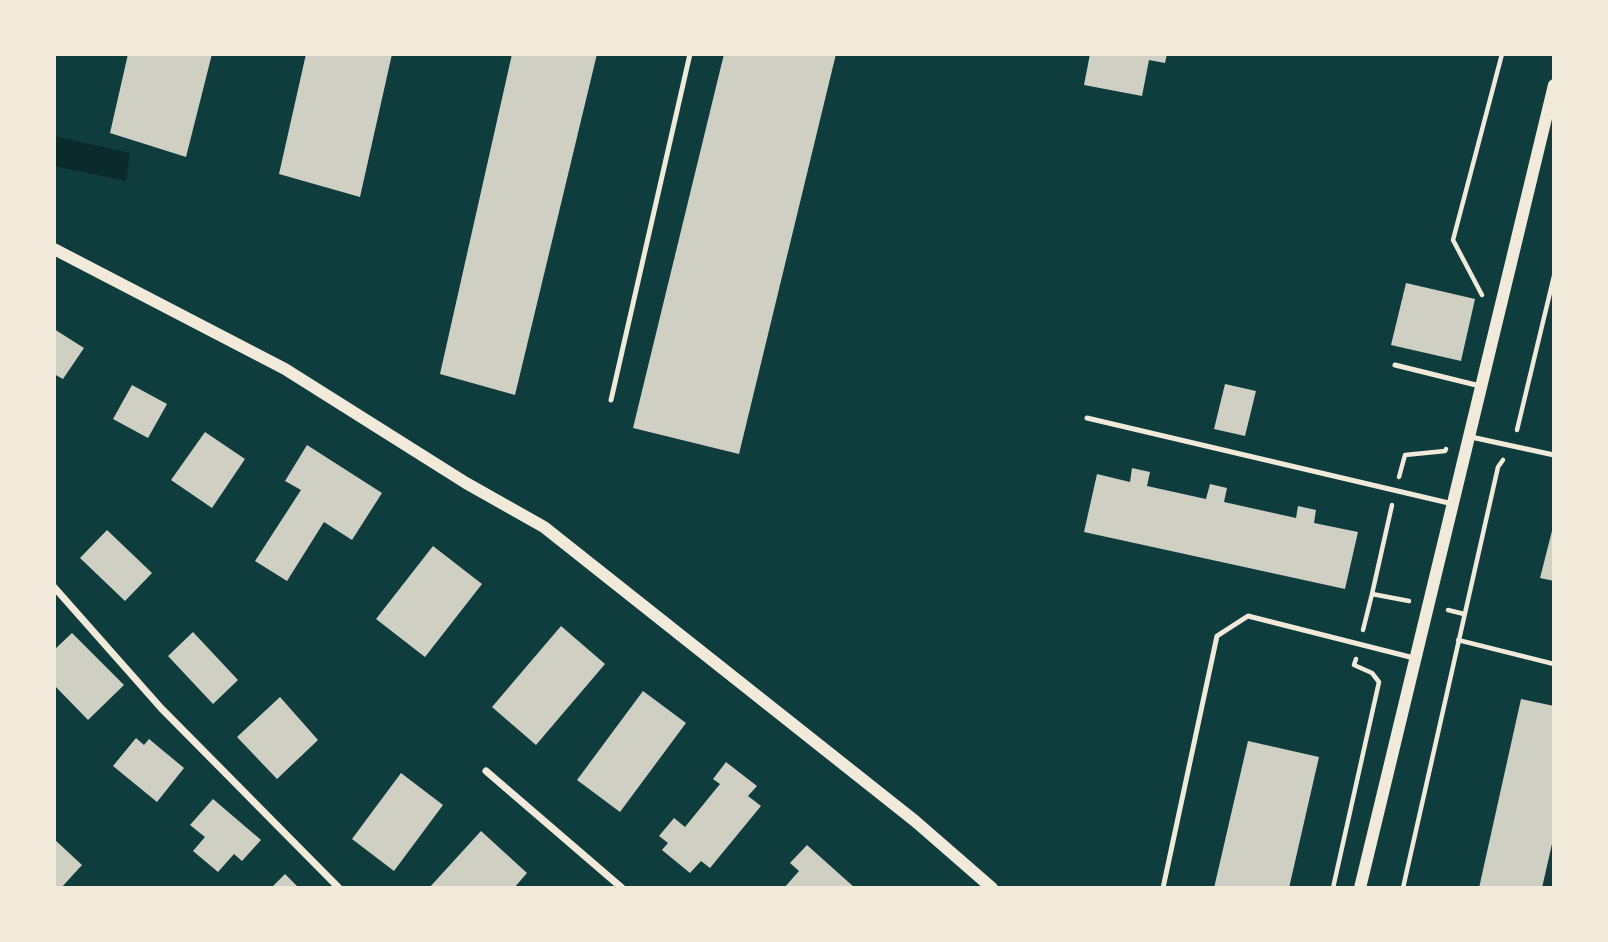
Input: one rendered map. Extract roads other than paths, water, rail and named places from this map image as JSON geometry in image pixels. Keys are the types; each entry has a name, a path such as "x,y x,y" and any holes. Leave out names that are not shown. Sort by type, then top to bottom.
{"street":[{"path":"1360,888 1554,85"},
{"path":"54,249 285,369 466,482 544,527 905,813 992,888"},
{"path":"54,587 160,708 339,888"},
{"path":"486,771 622,888"}],"lane":[{"path":"611,400 690,54"},
{"path":"1395,365 1480,386"},
{"path":"1087,418 1454,504"},
{"path":"1468,436 1554,455"},
{"path":"1163,888 1217,636 1248,616 1414,658"}],"water":[{"path":"54,136 130,153 126,181 54,166"}]}
